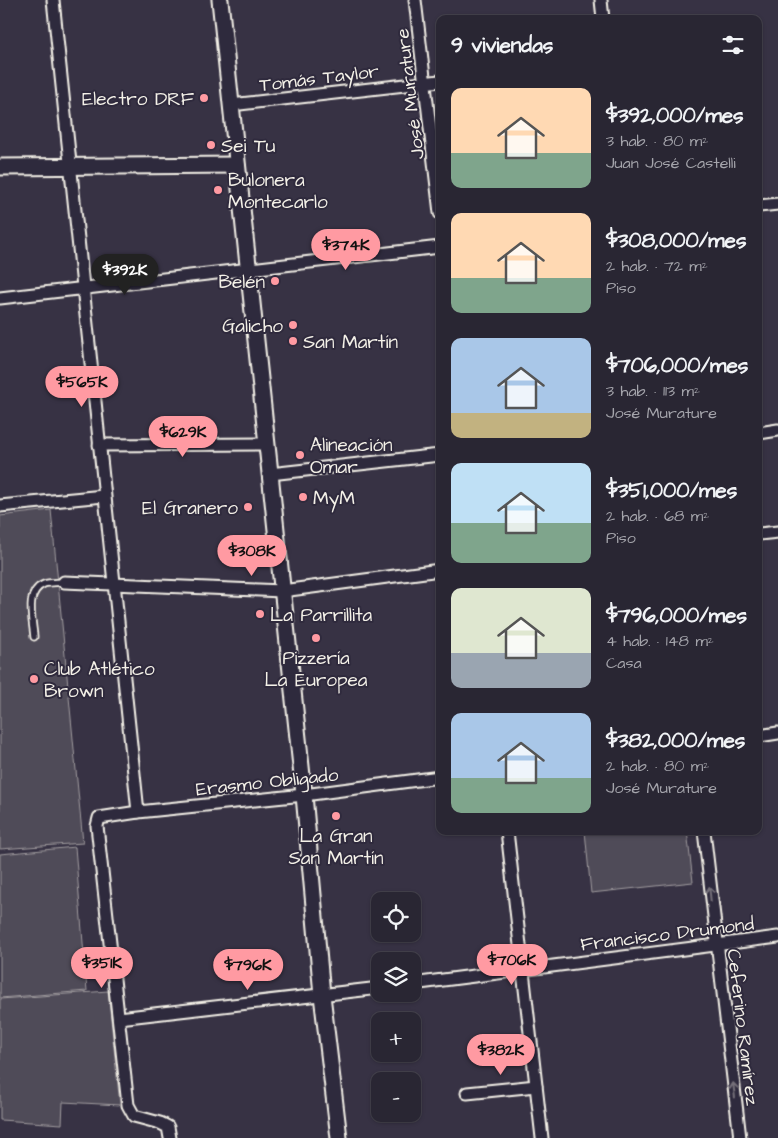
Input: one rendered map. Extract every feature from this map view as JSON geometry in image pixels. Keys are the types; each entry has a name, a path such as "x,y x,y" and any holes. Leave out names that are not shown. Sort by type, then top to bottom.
{"main road":[{"path":"220,0 304,795 322,995 339,1138"},
{"path":"0,167 237,165"}],"street":[{"path":"53,0 138,812"},
{"name":"José Murature","path":"415,0 436,176"},
{"path":"601,0 603,15"},
{"name":"Tomás Taylor","path":"231,105 436,81"},
{"path":"762,206 778,204"},
{"path":"0,298 436,247"},
{"path":"762,433 778,430"},
{"path":"99,445 267,444"},
{"path":"270,474 436,455"},
{"path":"0,506 104,496"},
{"path":"762,534 778,532"},
{"path":"64,582 282,592 436,571"},
{"path":"762,736 778,733"},
{"name":"Erasmo Obligado","path":"119,1018 97,826 99,818 138,812 304,795 436,778"},
{"path":"507,835 542,1138"},
{"name":"Ceferino Ramírez","path":"704,835 740,1138"},
{"name":"Francisco Drumond","path":"421,983 778,937"},
{"path":"170,1138 168,1127 134,1116 130,1111 119,1018 371,989"},
{"path":"468,1093 536,1086"}],"lane":[{"path":"34,637 31,604 33,595 42,585 64,582"}],"shaded area":[{"name":"Club Atlético Brown","path":"51,510 83,843 0,849 0,516"},
{"path":"585,835 687,835 693,882 591,893"},
{"path":"75,847 87,991 0,998 0,854"},
{"path":"108,991 120,1105 63,1102 62,1124 0,1120 0,999"}],"place":[{"name":"Electro DRF","path":"204,98"},
{"name":"Sei Tu","path":"211,145"},
{"name":"Bulonera Montecarlo","path":"218,190"},
{"name":"Belén","path":"275,281"},
{"name":"Galicho","path":"293,325"},
{"name":"San Martín","path":"293,341"},
{"name":"Alineación Omar","path":"300,455"},
{"name":"MyM","path":"303,497"},
{"name":"El Granero","path":"248,507"},
{"name":"La Parrillita","path":"260,614"},
{"name":"Pizzería La Europea","path":"316,638"},
{"name":"Club Atlético Brown","path":"34,679"},
{"name":"La Gran San Martín","path":"336,816"}]}
